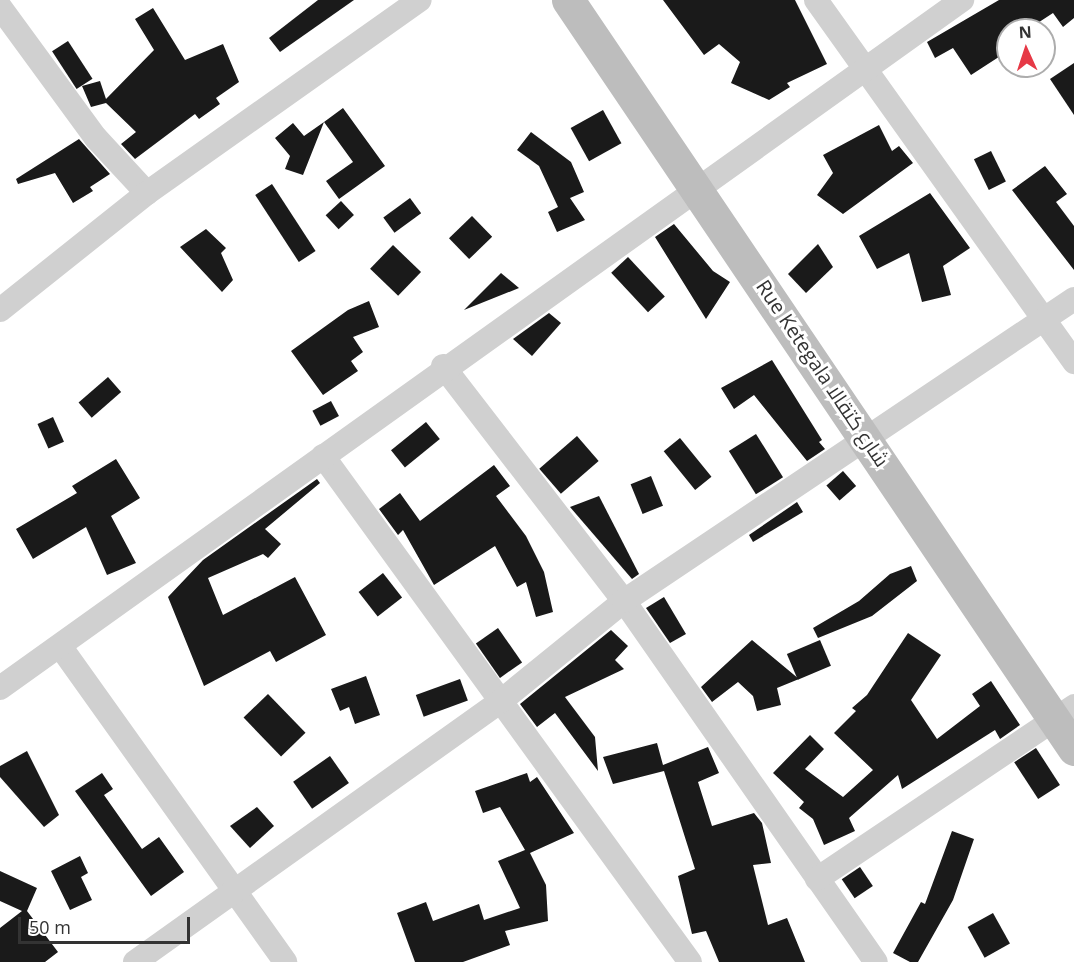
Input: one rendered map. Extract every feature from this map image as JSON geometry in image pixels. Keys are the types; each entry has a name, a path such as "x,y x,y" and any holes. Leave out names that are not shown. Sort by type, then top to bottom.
{"street":[{"path":"0,310 147,193 420,0"},
{"name":"Rue Ketegala شارع كتقالا","path":"568,0 700,190 868,441 1064,713 1074,749"},
{"path":"816,0 868,68 1074,362"},
{"path":"0,688 323,456 443,366 700,190 962,0"},
{"path":"0,7 96,138 147,193"},
{"path":"135,962 501,701 624,601 868,441 1074,299"},
{"path":"443,366 624,601 876,962"},
{"path":"323,456 690,962"},
{"path":"60,646 285,962"},
{"path":"817,879 1064,713"}],"building":[{"path":"318,0 354,0 280,52 269,38"},
{"path":"663,0 795,0 827,64 787,83 790,87 769,100 731,83 740,62 719,44 704,55"},
{"path":"999,0 1074,0 1074,18 1063,27 1053,13 1045,18 996,18 996,59 971,75 953,48 935,58 927,42"},
{"path":"153,8 185,60 223,44 239,82 216,98 220,104 199,119 195,114 135,159 121,144 136,132 106,103 91,107 82,86 100,81 106,99 154,50 135,19"},
{"path":"68,41 93,79 77,89 52,51"},
{"path":"1074,63 1074,115 1050,79 1056,78 1056,75"},
{"path":"343,108 385,166 339,199 326,181 353,162 324,122"},
{"path":"603,110 621,143 589,161 571,128"},
{"path":"324,122 303,175 285,169 290,156 275,138 293,123 304,136"},
{"path":"879,125 892,151 899,146 913,163 843,214 817,195 833,173 823,155"},
{"path":"531,132 571,162 584,192 570,198 585,220 557,232 548,212 558,207 539,166 517,150"},
{"path":"79,139 110,174 90,187 93,191 73,203 55,173 18,184 16,179"},
{"path":"991,151 1006,182 989,190 974,159"},
{"path":"1045,166 1067,194 1056,202 1074,226 1074,270 1012,190"},
{"path":"272,184 316,251 299,262 255,195"},
{"path":"930,193 970,248 943,266 951,295 922,302 909,253 877,269 859,236"},
{"path":"410,198 421,213 394,233 383,217"},
{"path":"341,201 354,215 339,229 326,215"},
{"path":"472,216 492,237 469,259 449,238"},
{"path":"674,224 713,271 730,282 706,319 655,237"},
{"path":"206,229 226,248 221,253 233,280 222,292 180,247"},
{"path":"818,244 833,267 806,293 788,274"},
{"path":"393,245 421,272 398,296 370,269"},
{"path":"628,257 665,296 648,312 611,273"},
{"path":"501,273 519,288 464,310"},
{"path":"369,301 379,327 353,337 363,352 351,361 358,371 323,395 291,351 348,310"},
{"path":"549,313 561,323 532,356 513,339"},
{"path":"772,360 822,440 819,442 825,449 807,461 754,395 734,409 721,388"},
{"path":"108,377 121,392 92,418 79,403"},
{"path":"331,401 339,416 320,426 312,411"},
{"path":"53,417 64,442 48,449 37,424"},
{"path":"426,422 440,439 405,467 391,450"},
{"path":"756,434 783,477 756,494 729,451"},
{"path":"577,436 599,461 561,494 539,469"},
{"path":"680,438 711,477 695,490 664,451"},
{"path":"116,459 140,498 111,516 136,563 107,575 86,527 33,559 16,529 77,493 72,486"},
{"path":"494,465 510,486 496,496 526,536 544,572 553,612 536,617 526,582 517,587 495,546 434,585 403,530 398,535 379,509 400,493 420,521"},
{"path":"843,471 856,486 840,501 826,485"},
{"path":"651,476 663,506 643,514 631,484"},
{"path":"317,479 320,483 265,529 281,544 268,558 263,554 208,578 223,615 295,577 326,635 276,662 270,651 204,686 168,597 203,560"},
{"path":"599,496 639,574 632,579 570,507"},
{"path":"797,502 803,512 753,542 749,535"},
{"path":"911,566 917,581 872,616 818,638 813,628 859,601 890,574"},
{"path":"383,573 402,597 378,617 359,592"},
{"path":"664,597 686,634 670,643 646,608"},
{"path":"498,628 522,662 500,678 476,643"},
{"path":"611,630 628,646 615,660 624,669 565,697 595,737 598,771 555,713 537,727 520,704"},
{"path":"908,633 941,655 911,700 937,739 980,706 972,694 991,681 1020,725 1000,739 995,730 902,789 898,775 849,818 855,831 824,845 813,819 799,808 804,802 773,773 810,735 824,749 805,769 843,797 873,770 834,733 856,711 852,708 867,695"},
{"path":"752,640 799,679 777,688 781,705 757,711 753,696 738,682 712,702 701,687"},
{"path":"820,640 831,666 798,680 787,654"},
{"path":"366,676 380,715 355,724 349,707 340,711 331,689"},
{"path":"460,679 468,701 424,717 416,695"},
{"path":"268,694 306,733 281,756 244,718"},
{"path":"657,743 663,765 708,747 719,773 698,782 712,826 754,813 762,823 771,863 753,865 768,925 787,918 805,962 719,962 706,931 692,934 678,876 695,869 664,771 613,784 603,757"},
{"path":"1036,748 1060,785 1038,799 1014,762"},
{"path":"27,751 59,815 44,827 0,777 0,766"},
{"path":"330,756 349,783 312,809 293,782"},
{"path":"102,773 113,789 104,795 142,849 159,837 184,872 151,896 75,791"},
{"path":"527,773 530,782 537,777 574,833 530,853 546,885 548,921 505,931 510,945 463,962 415,962 397,913 426,902 433,921 479,904 484,920 520,908 498,861 525,850 500,807 483,813 475,791"},
{"path":"257,807 274,826 250,848 230,826"},
{"path":"952,831 974,839 953,900 918,962 910,962 893,953 921,902 925,904"},
{"path":"80,856 88,873 81,877 92,900 70,910 51,871"},
{"path":"860,867 873,886 855,898 842,879"},
{"path":"0,871 37,888 27,911 58,952 45,962 0,962 0,928 22,911 0,901"},
{"path":"993,913 1010,944 985,958 968,927"}]}
